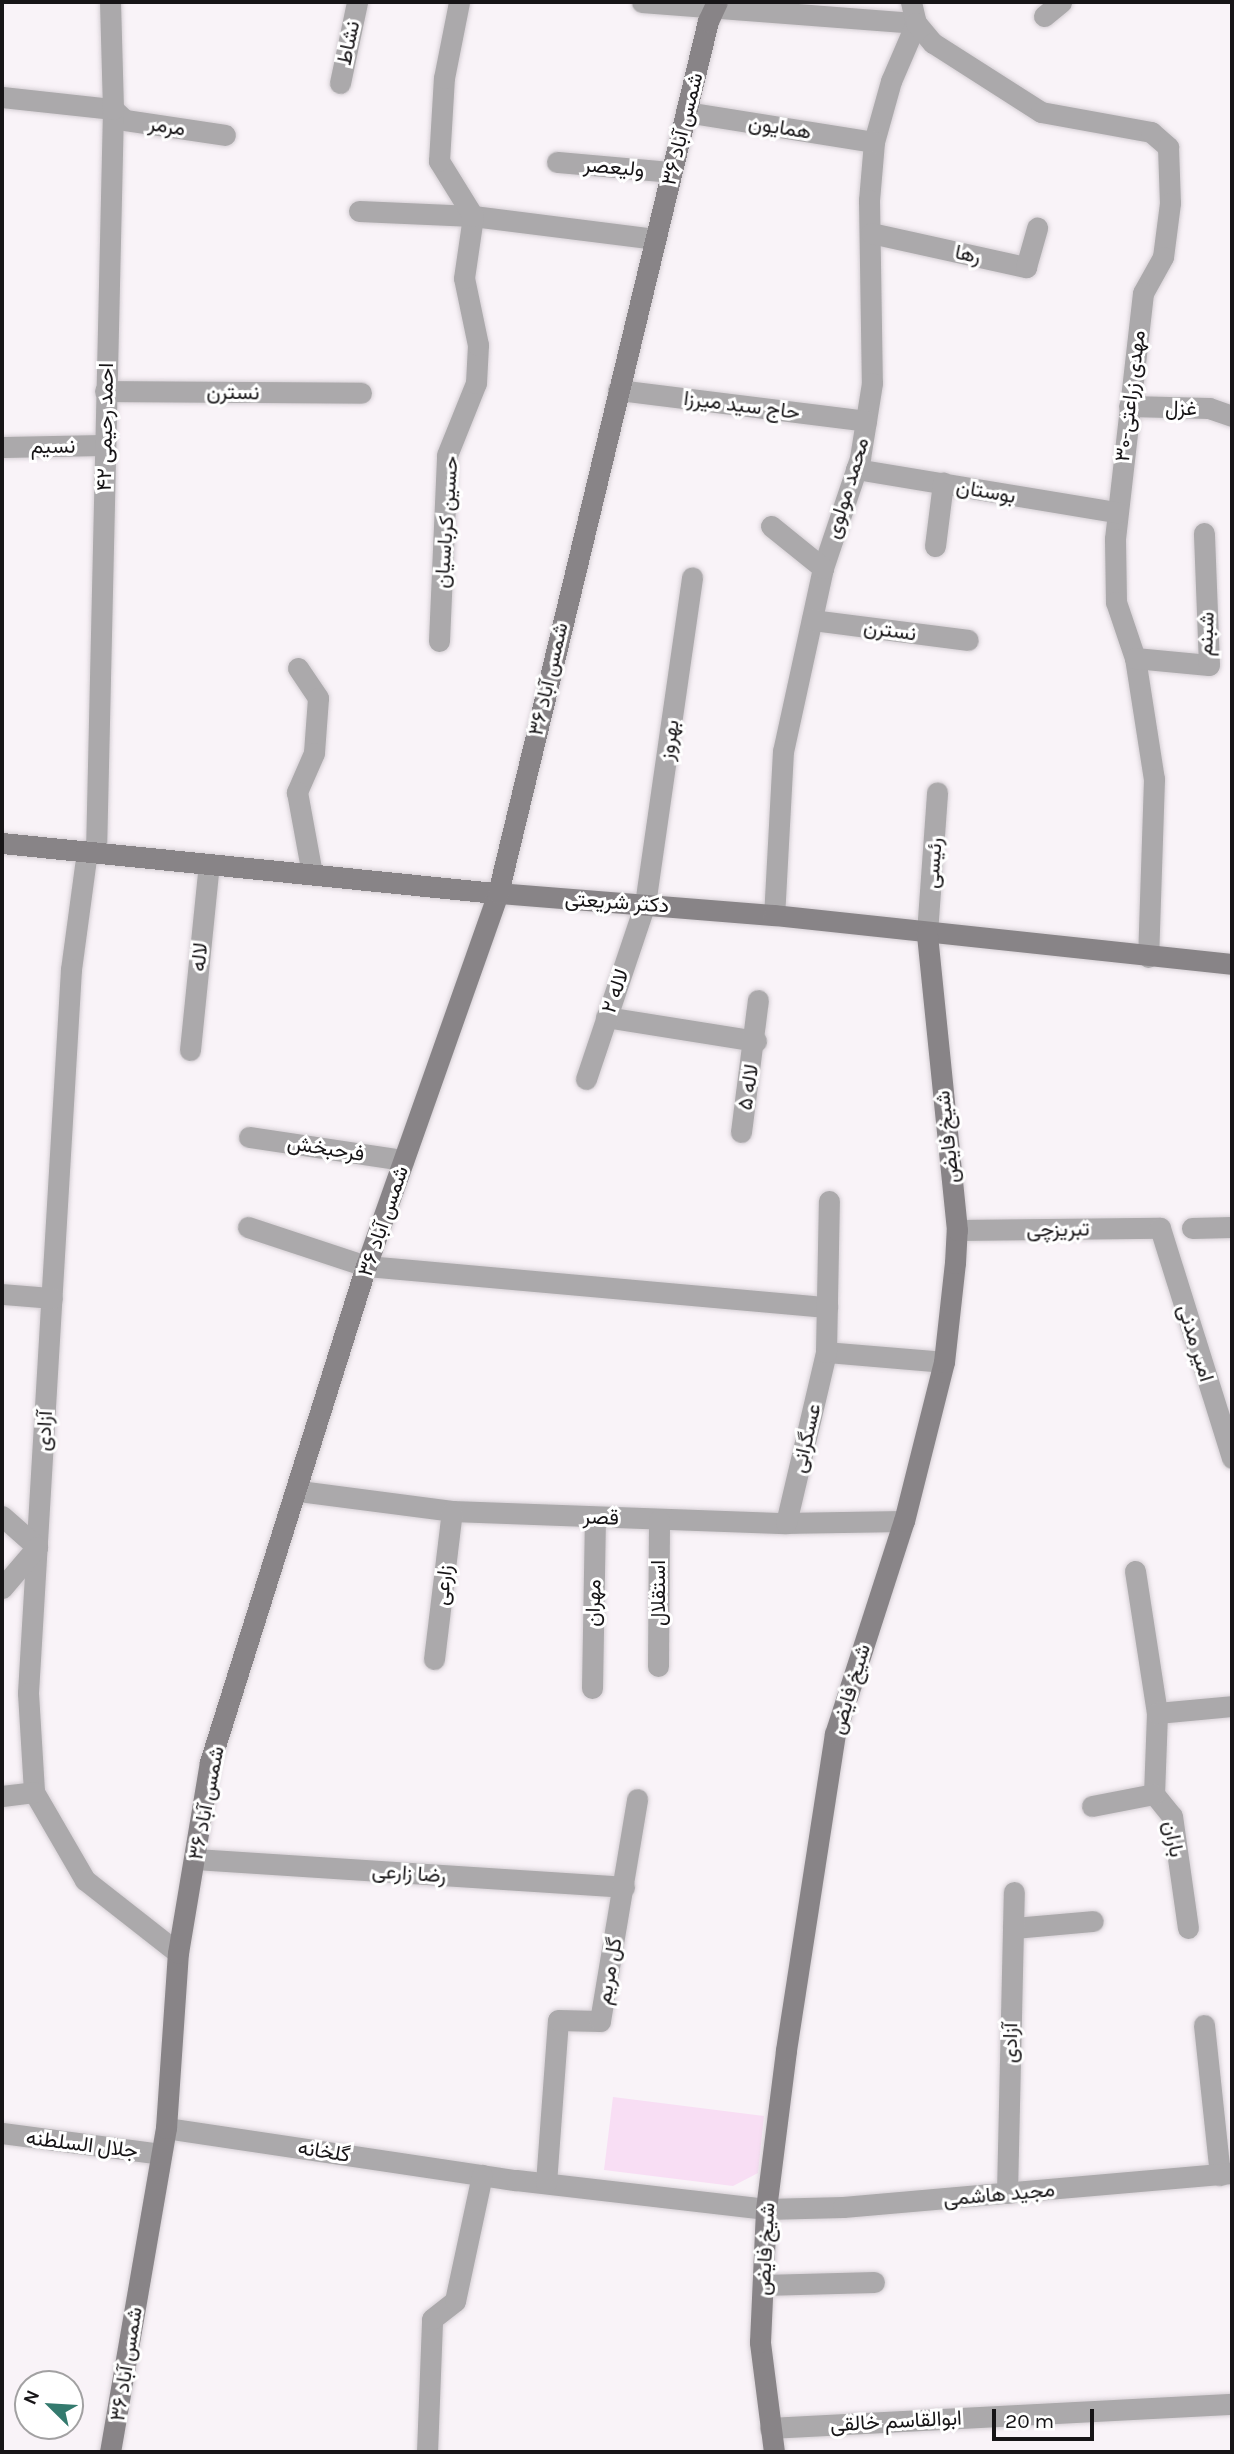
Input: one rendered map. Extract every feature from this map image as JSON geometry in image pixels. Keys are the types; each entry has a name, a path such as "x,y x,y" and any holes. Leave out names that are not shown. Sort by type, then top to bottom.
{"street":[{"name":"۴۲ احمد رحیمی","path":"92,852 113,109 110,2"},
{"name":"نشاط","path":"340,83 357,2"},
{"path":"459,2 444,78 439,161 473,216"},
{"path":"642,2 716,5 916,23 911,2"},
{"path":"1044,16 1061,2"},
{"name":"شمس آباد ۳۶","path":"115,2450 166,2127 178,1953 210,1762 299,1492 366,1266 498,893 671,172 716,5"},
{"name":"محمد مولوی","path":"774,915 783,751 823,568 856,469 872,383 874,142 891,81 916,23"},
{"name":"۳۰-مهدی زراعتی","path":"916,23 933,43 973,72 1041,112 1151,132 1168,147 1170,203 1163,257 1143,293 1117,513 1116,602 1135,658 1154,779 1148,957"},
{"name":"مرمر","path":"2,97 113,109 125,120 225,135"},
{"name":"همایون","path":"686,112 874,142"},
{"name":"ولیعصر","path":"557,162 671,172"},
{"path":"359,211 473,216 655,239"},
{"name":"حسین کرباسیان","path":"439,641 447,455 477,383 478,345 464,278 473,216"},
{"name":"رها","path":"872,233 1026,267 1037,228"},
{"name":"حاج سید میرزا","path":"618,390 866,421"},
{"name":"نسترن","path":"105,391 361,393"},
{"name":"غزل","path":"1129,407 1209,408 1232,416"},
{"name":"نسیم","path":"2,447 104,445"},
{"name":"بوستان","path":"856,469 1117,513"},
{"path":"935,545 943,483"},
{"path":"771,526 823,568"},
{"name":"شبنم","path":"1135,658 1209,665 1204,533"},
{"name":"بهروز","path":"645,904 692,577"},
{"name":"نسترن","path":"812,620 968,640"},
{"path":"298,668 318,698 314,753 297,792 312,874"},
{"name":"رئیسی","path":"927,933 937,792"},
{"name":"دکتر شریعتی","path":"2,843 498,893 774,915 1232,964"},
{"name":"آزادی","path":"92,852 71,969 28,1693 34,1792 85,1880 178,1953"},
{"name":"لاله","path":"190,1050 209,864"},
{"name":"لاله ۲","path":"586,1079 645,904"},
{"name":"شیخ فایض","path":"774,2452 760,2342 766,2209 835,1734 904,1521 944,1363 957,1230 927,933"},
{"name":"لاله ۵","path":"741,1132 756,1041 758,1000"},
{"path":"606,1017 756,1041"},
{"name":"فرحبخش","path":"249,1137 403,1160"},
{"name":"عسگرانی","path":"786,1523 826,1352 829,1201"},
{"path":"248,1227 366,1266 827,1307"},
{"path":"1192,1228 1232,1227"},
{"name":"تبریزچی","path":"957,1230 1160,1228"},
{"name":"امیر مدنی","path":"1160,1228 1232,1458"},
{"path":"2,1294 52,1298"},
{"path":"826,1352 944,1363"},
{"name":"قصر","path":"299,1492 452,1511 786,1523 904,1521"},
{"name":"زارعی","path":"434,1660 452,1511"},
{"path":"2,1517 37,1547 2,1588"},
{"name":"مهران","path":"592,1688 595,1517"},
{"name":"استقلال","path":"658,1666 659,1520"},
{"name":"باران","path":"1135,1571 1157,1713 1154,1794 1172,1816 1188,1928"},
{"path":"1157,1713 1232,1706"},
{"path":"2,1796 34,1792"},
{"path":"1092,1806 1154,1794"},
{"name":"گل مریم","path":"546,2183 558,2020 600,2021 637,1799"},
{"name":"رضا زارعی","path":"194,1858 624,1887"},
{"name":"آزادی","path":"1007,2193 1014,1892"},
{"path":"1013,1928 1093,1921"},
{"path":"1204,2025 1226,2174"},
{"name":"گلخانه","path":"166,2127 482,2175 766,2209"},
{"name":"جلال السلطنه","path":"2,2133 161,2154"},
{"name":"مجید هاشمی","path":"766,2209 843,2207 1226,2174"},
{"path":"427,2452 432,2319 456,2301 482,2175"},
{"path":"763,2285 874,2282"},
{"name":"ابوالقاسم خالقی","path":"770,2428 1232,2404"}],"shaded area":[{"path":"613,2097 764,2116 758,2173 733,2186 604,2170"}]}
